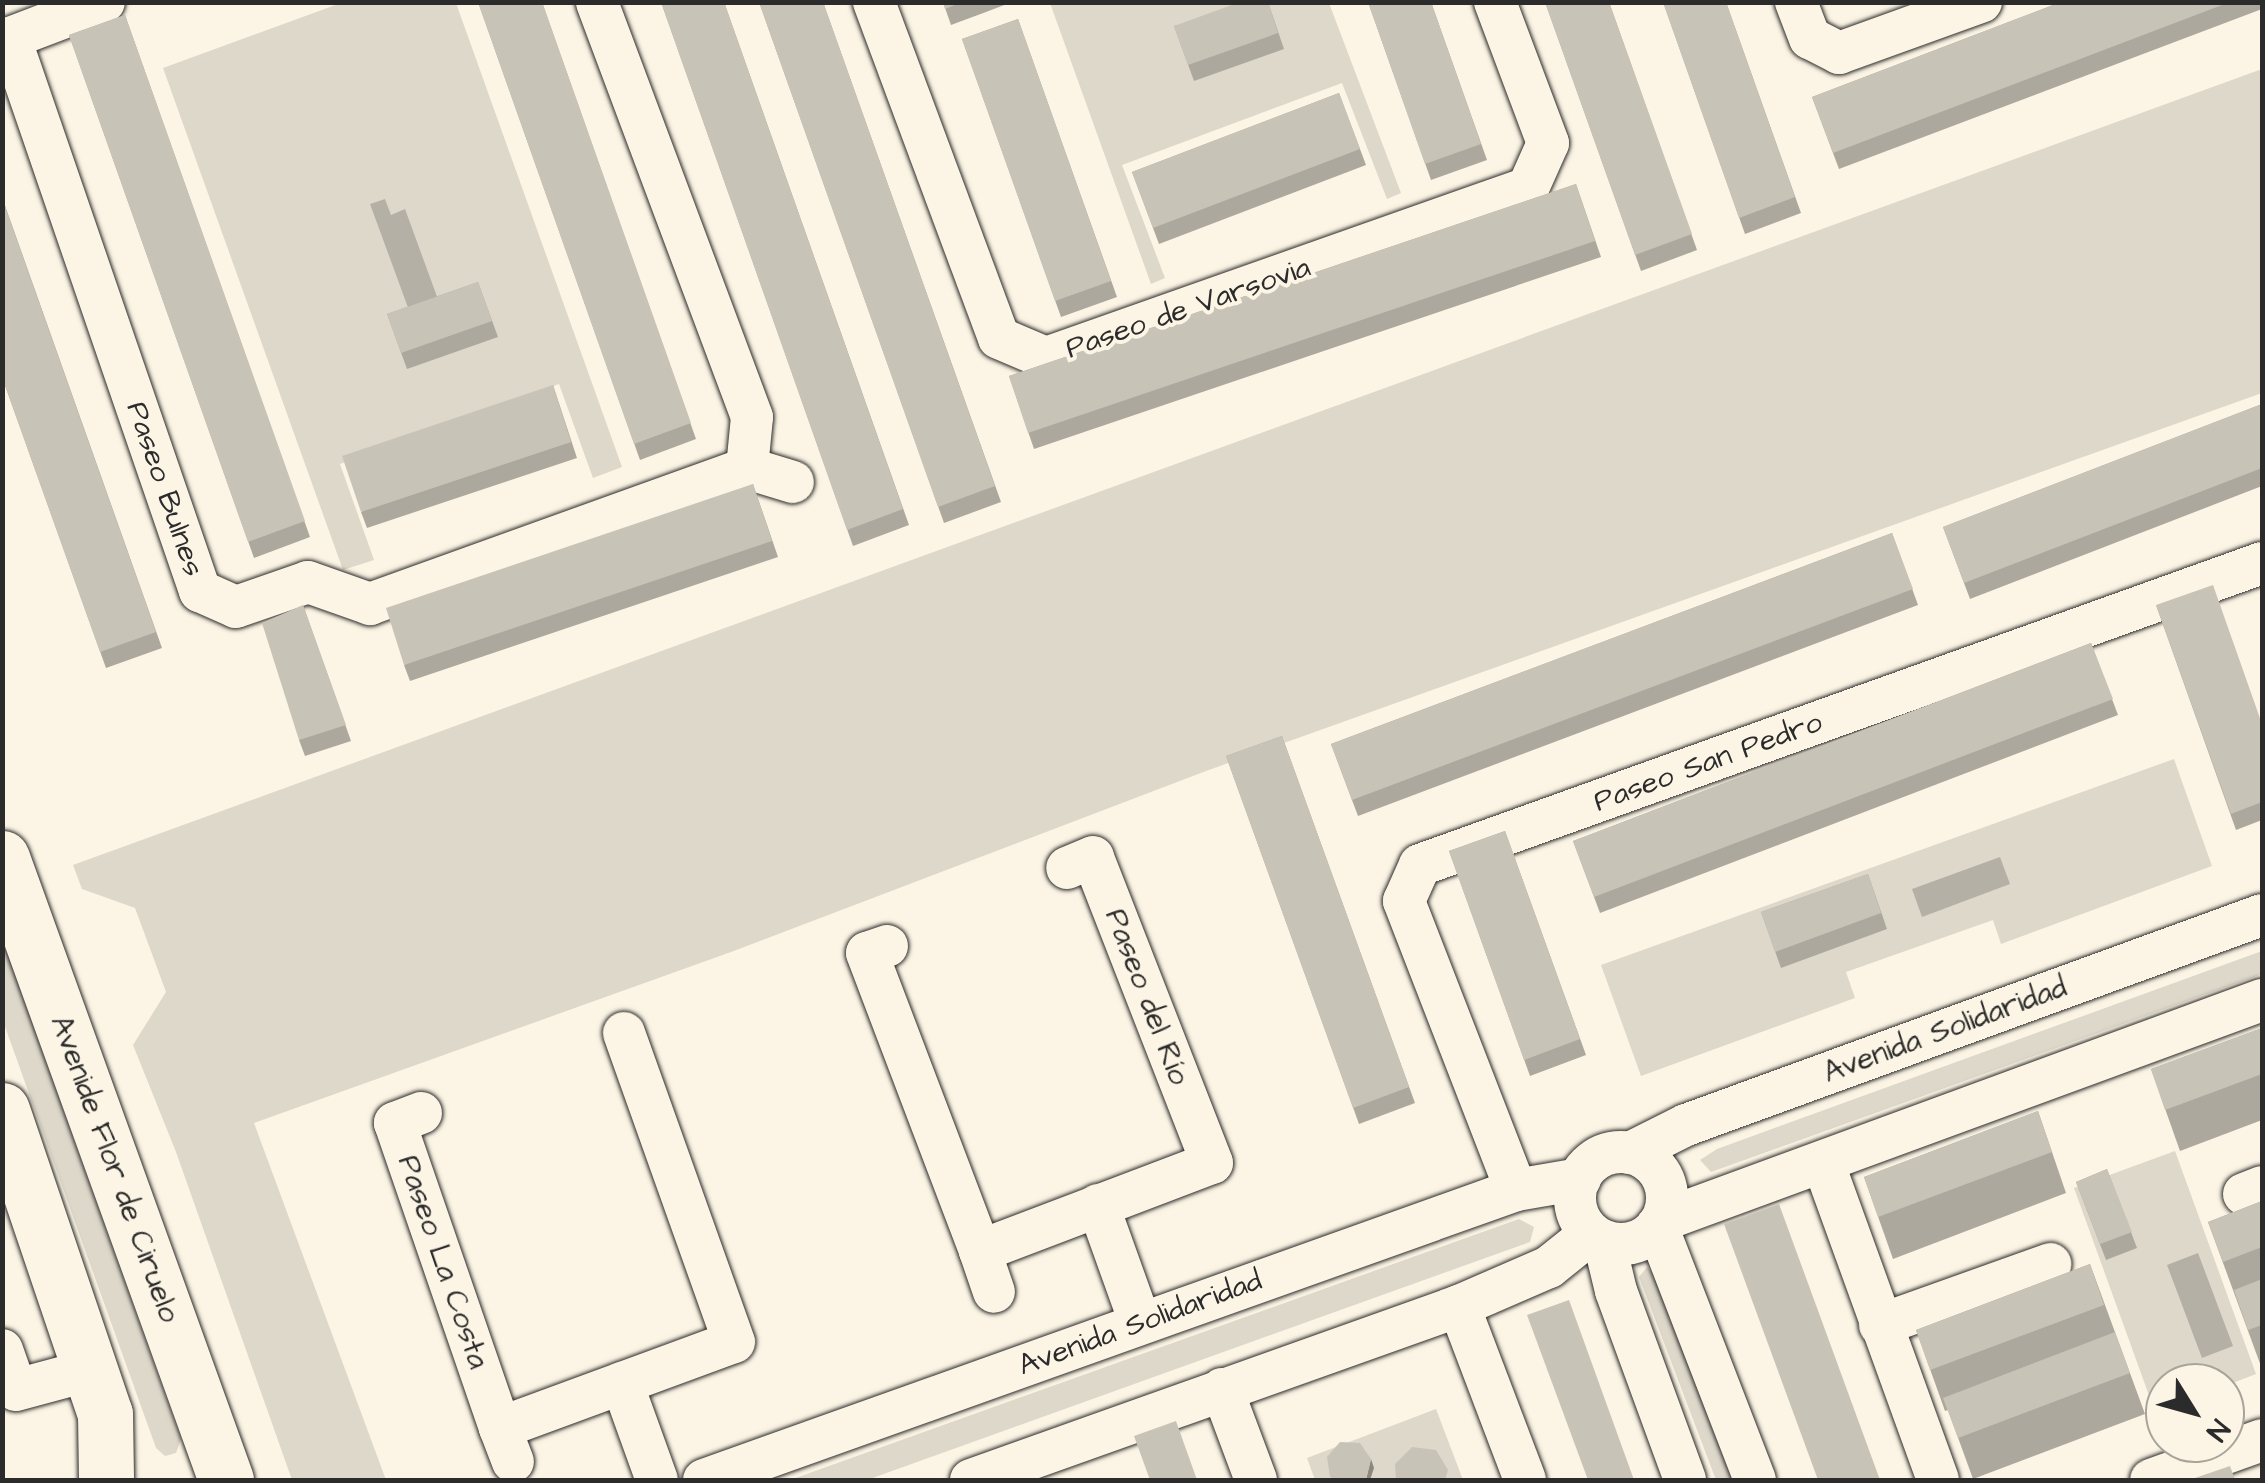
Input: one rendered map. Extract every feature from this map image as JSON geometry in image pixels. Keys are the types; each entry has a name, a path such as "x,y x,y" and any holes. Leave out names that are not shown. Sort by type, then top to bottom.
{"main road":[{"name":"Avenide Flor de Ciruelo","path":"2,858 226,1480"},
{"path":"2,1110 66,1375 105,1414 106,1480"}],"street":[{"path":"11,47 104,2"},
{"path":"597,2 752,416 747,468 794,482"},
{"name":"Paseo de Varsovia","path":"874,2 999,338 1046,358 1528,188 1548,143 1495,2"},
{"path":"1796,2 1810,38 1840,53 1981,2"},
{"name":"Paseo Bulnes","path":"11,47 200,591 236,607 308,582 370,604 747,468"},
{"name":"Paseo San Pedro","path":"1516,1190 1404,902 1420,865 2262,562"},
{"name":"Paseo del Río","path":"980,1251 1098,1205 1216,1176 1093,857 1066,868"},
{"name":"Avenida Solidaridad","path":"1630,1153 1686,1125 2262,915"},
{"path":"887,946 868,954 994,1292"},
{"path":"971,1480 1460,1306 1549,1266 1597,1238 1634,1243 1660,1223 2262,1000"},
{"name":"Paseo La Costa","path":"421,1113 395,1122 507,1445 622,1383 738,1355 624,1033"},
{"path":"1685,1480 1597,1238 1576,1208 1580,1180 1600,1158 1630,1153 1656,1168 1664,1182 1660,1223 1755,1480"},
{"path":"1823,1162 1938,1480"},
{"name":"Avenida Solidaridad","path":"704,1480 1516,1190 1580,1180"},
{"path":"1098,1205 1140,1322"},
{"path":"1880,1326 2050,1264"},
{"path":"1460,1306 1525,1480"},
{"path":"2,1350 16,1390 66,1375"},
{"path":"622,1383 651,1463"},
{"path":"1222,1389 1256,1480"},
{"path":"2151,1480 2262,1440"}],"shaded area":[{"path":"341,3 456,3 622,467 593,478 559,384 340,464 374,560 343,570 163,68"},
{"path":"1050,3 1329,3 1401,193 1387,199 1342,83 1122,165 1165,278 1151,284"},
{"path":"2262,69 2262,393 1206,771 731,952 254,1123 386,1480 292,1480 176,1152 133,1045 166,992 135,908 82,889 73,865"},
{"path":"385,199 391,215 405,209 439,302 410,313 370,204"},
{"path":"2174,759 2212,866 2001,944 1993,920 1846,972 1855,998 1641,1076 1601,965"},
{"path":"2000,857 2010,884 1922,917 1912,889"},
{"path":"3,942 181,1439 176,1453 165,1456 156,1448 3,1021"},
{"path":"2262,951 2262,974 1711,1172 1700,1160 1717,1149"},
{"path":"2175,1151 2256,1374 2245,1378 2245,1363 2145,1363 2145,1384 2074,1188"},
{"path":"1519,1219 1534,1227 1530,1242 867,1480 790,1480"},
{"path":"2198,1253 2233,1346 2202,1358 2167,1265"},
{"path":"1647,1267 1654,1275 1732,1480 1716,1480 1639,1277"},
{"path":"1436,1409 1463,1480 1315,1480 1307,1458"}],"building":[{"path":"478,2 542,2 691,423 634,444"},
{"path":"661,2 724,2 903,509 847,530"},
{"path":"759,2 823,2 995,486 938,507"},
{"path":"943,2 962,2 945,9"},
{"path":"1240,2 1268,2 1278,33 1188,65 1174,26"},
{"path":"1368,2 1431,2 1481,144 1425,164"},
{"path":"1545,2 1609,2 1692,234 1635,255"},
{"path":"1663,2 1726,2 1795,197 1739,218"},
{"path":"2061,2 2230,2 1833,153 1812,97"},
{"path":"125,15 305,521 248,542 69,35"},
{"path":"1018,19 1111,281 1055,301 962,39"},
{"path":"1339,93 1360,149 1153,228 1132,172"},
{"path":"1576,184 1595,241 1028,433 1009,376"},
{"path":"2,198 156,632 100,652 2,377"},
{"path":"478,282 492,321 401,353 387,314"},
{"path":"553,385 571,442 361,512 342,456"},
{"path":"2262,404 2262,468 1964,583 1943,527"},
{"path":"753,484 772,541 404,665 386,608"},
{"path":"1892,533 1913,589 1352,800 1331,744"},
{"path":"2213,585 2262,724 2262,802 2231,814 2156,605"},
{"path":"303,605 346,725 299,740 262,623"},
{"path":"2091,643 2113,699 1594,897 1573,841"},
{"path":"1282,736 1409,1087 1353,1108 1226,756"},
{"path":"1505,831 1580,1039 1524,1060 1449,851"},
{"path":"1868,874 1881,913 1775,952 1761,912"},
{"path":"2262,1028 2262,1074 2165,1110 2151,1069"},
{"path":"2038,1111 2052,1152 1878,1217 1864,1177"},
{"path":"2107,1169 2132,1232 2100,1244 2076,1182"},
{"path":"2262,1201 2262,1247 2223,1262 2208,1222"},
{"path":"1779,1204 1880,1480 1818,1480 1724,1224"},
{"path":"2090,1264 2104,1305 1930,1370 1916,1330"},
{"path":"2262,1279 2262,1325 2248,1330 2234,1290"},
{"path":"1569,1300 1634,1480 1588,1480 1527,1315"},
{"path":"2115,1332 2130,1373 1958,1438 1943,1398"},
{"path":"1176,1421 1197,1480 1150,1480 1134,1436"},
{"path":"1340,1442 1360,1443 1371,1459 1366,1479 1330,1477 1327,1457"},
{"path":"1412,1447 1436,1450 1448,1470 1445,1480 1396,1480 1395,1464"},
{"path":"2230,1466 2235,1480 2189,1480"}]}
